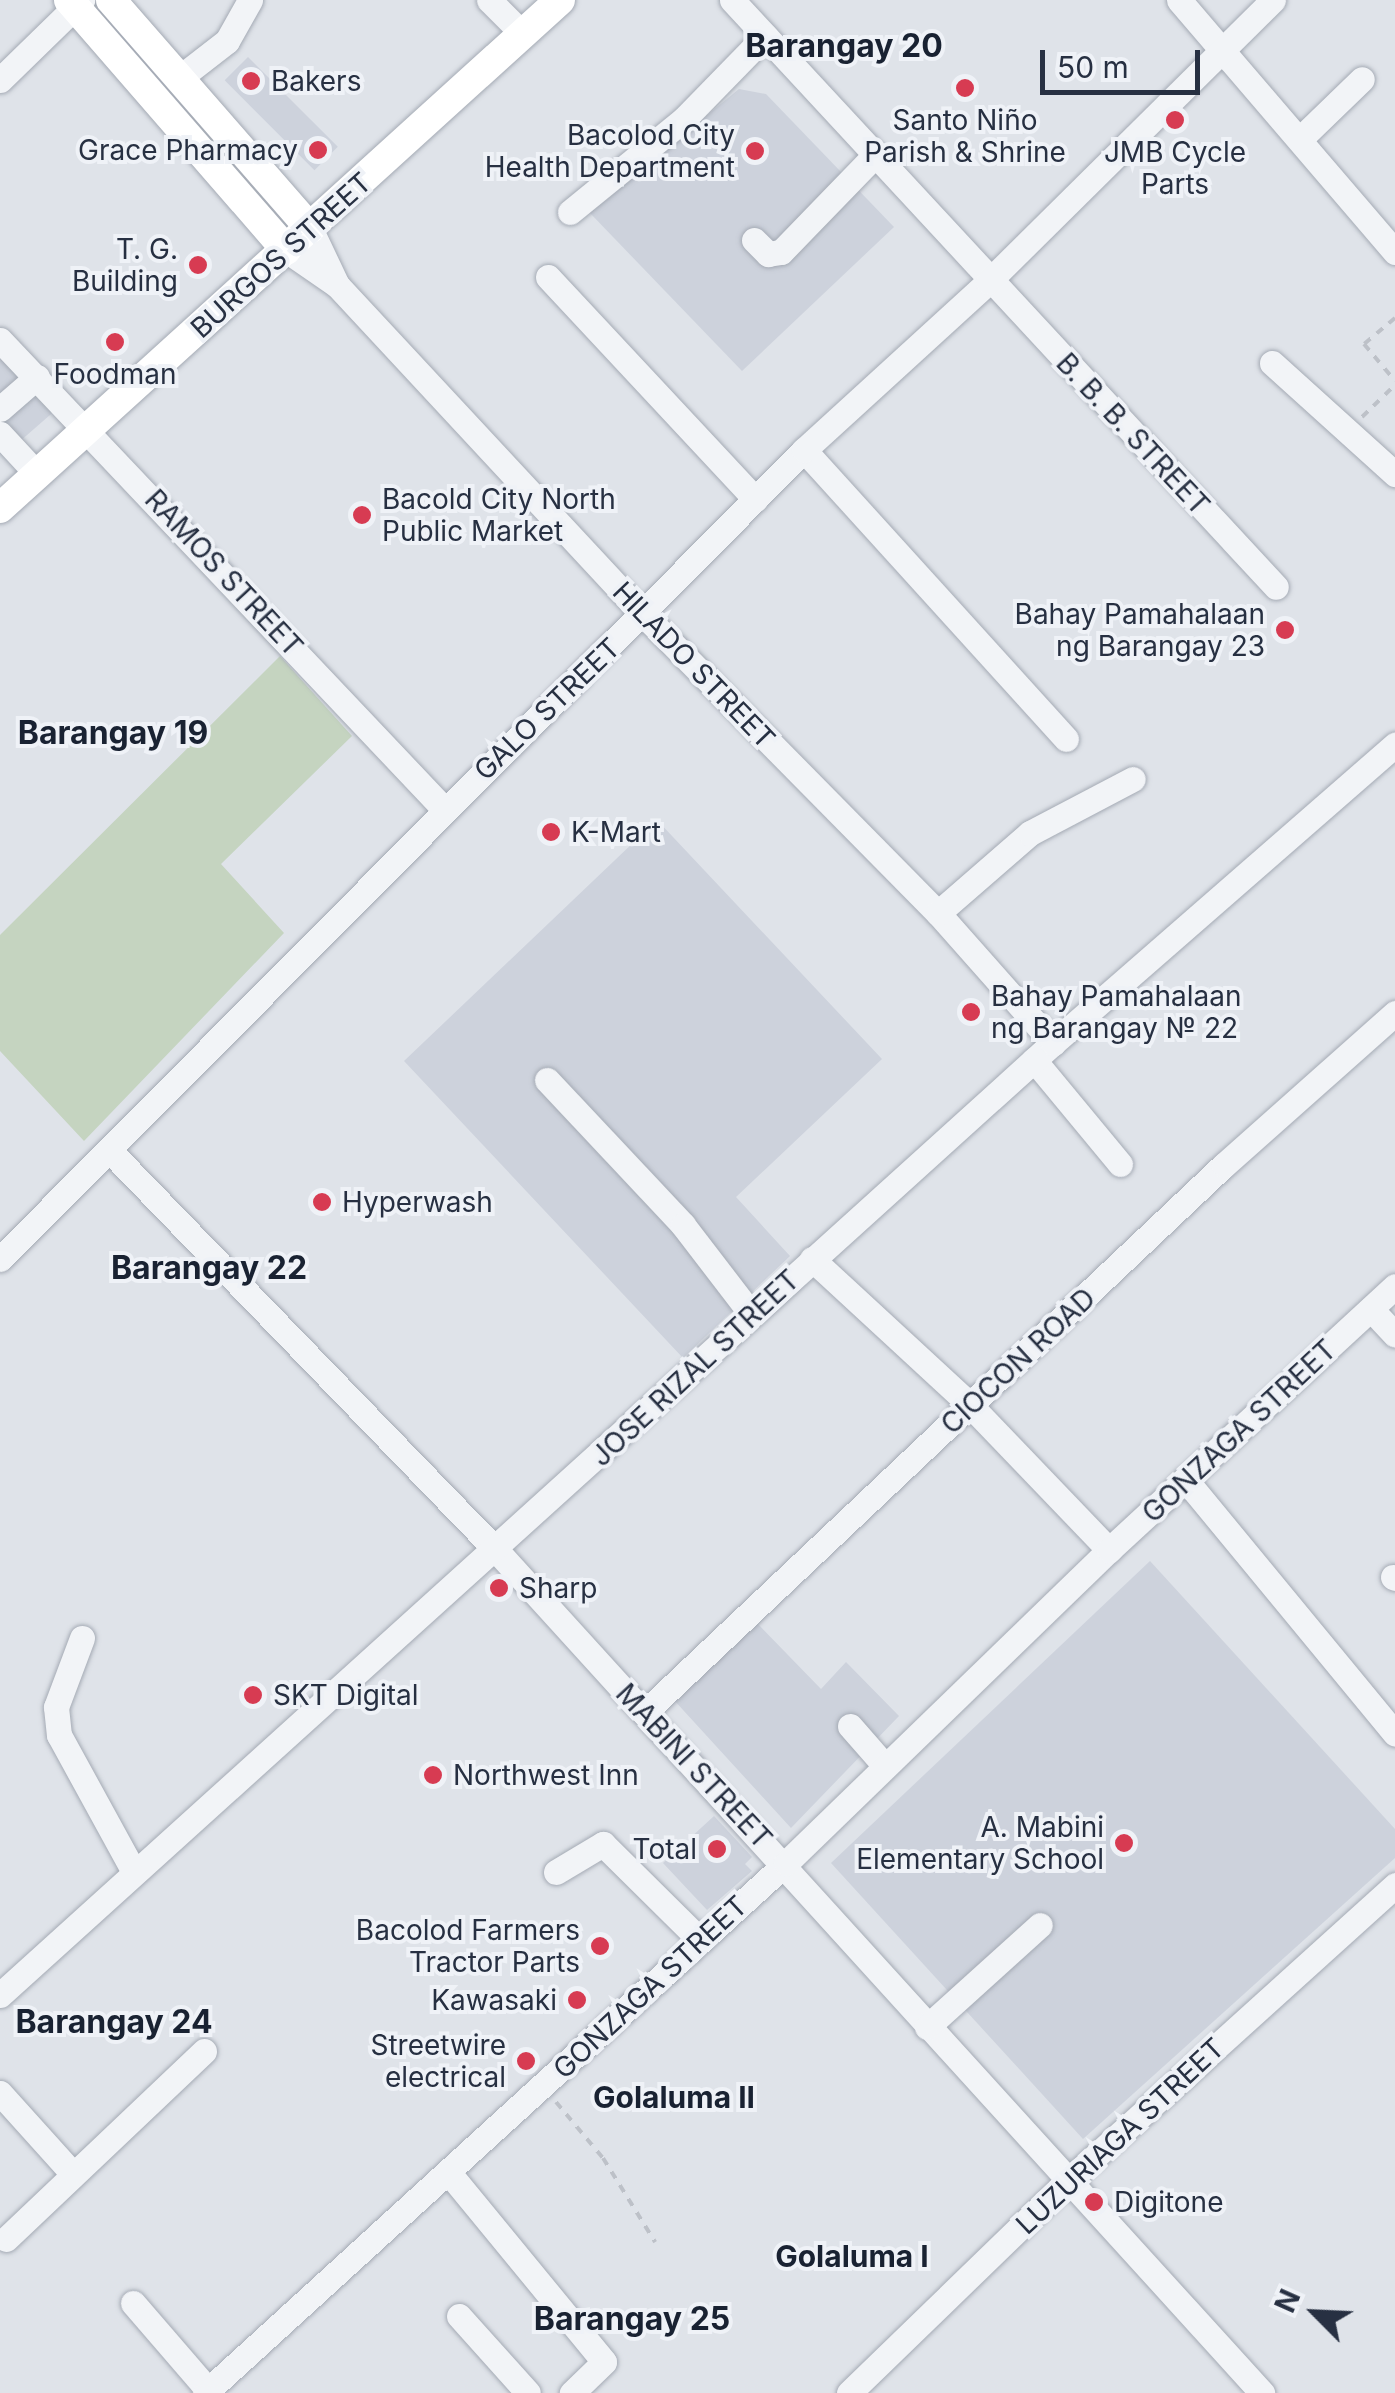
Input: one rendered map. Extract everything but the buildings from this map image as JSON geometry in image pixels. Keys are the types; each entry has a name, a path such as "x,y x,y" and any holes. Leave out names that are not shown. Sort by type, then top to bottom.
{"main road":[{"name":"HILADO STREET","path":"111,0 181,97 211,172 286,250"},
{"name":"BURGOS STREET","path":"0,508 560,0"},
{"name":"HILADO STREET","path":"75,2 181,97 310,228"}],"street":[{"path":"181,97 227,40 250,0"},
{"path":"490,0 523,34"},
{"name":"B. B. B. STREET","path":"732,0 988,282 1276,587"},
{"path":"1179,0 1395,252"},
{"name":"GALO STREET","path":"0,1259 111,1152 444,809 644,616 804,450 988,282 1273,0"},
{"path":"0,80 75,2"},
{"path":"570,212 684,119 765,36"},
{"path":"1300,139 1362,79"},
{"path":"754,240 768,254 781,252 874,156"},
{"name":"HILADO STREET","path":"310,228 337,285"},
{"name":"HILADO STREET","path":"286,250 337,285 644,616 938,913 1043,1052 1120,1164"},
{"path":"548,277 756,499"},
{"name":"RAMOS STREET","path":"0,340 88,428 444,809"},
{"path":"1272,362 1395,474"},
{"path":"0,409 37,377"},
{"path":"0,434 38,474"},
{"path":"804,450 1066,739"},
{"name":"JOSE RIZAL STREET","path":"0,1995 133,1870 497,1551 1043,1052 1392,755"},
{"path":"938,913 1030,833 1134,779"},
{"name":"CIOCON ROAD","path":"644,1714 970,1404 1395,1012"},
{"path":"547,1080 684,1225 752,1315"},
{"name":"MABINI STREET","path":"111,1152 497,1551 786,1864 927,2027 1262,2393"},
{"path":"812,1260 970,1404 1109,1550"},
{"name":"GONZAGA STREET","path":"207,2391 543,2087 699,1939 786,1864 1109,1550 1395,1286"},
{"path":"1371,1309 1395,1335"},
{"path":"1186,1479 1395,1734"},
{"path":"82,1638 56,1707 59,1735 133,1870"},
{"path":"850,1726 885,1766"},
{"path":"556,1872 603,1844 699,1939"},
{"name":"LUZURIAGA STREET","path":"858,2390 1070,2180 1395,1884"},
{"path":"927,2027 1040,1925"},
{"path":"6,2239 204,2051"},
{"path":"0,2092 72,2173"},
{"path":"449,2173 604,2362 572,2393"},
{"path":"133,2303 207,2391"},
{"path":"459,2316 528,2393"}],"path":[{"path":"1348,431 1395,383 1364,344 1395,318"},
{"path":"543,2087 603,2158 655,2242"}],"shaded area":[{"path":"248,57 338,147 314,170 225,80"},
{"path":"739,89 766,94 894,227 742,371 589,212"},
{"path":"0,345 58,408 3,456 0,453"},
{"path":"657,820 882,1059 736,1197 790,1256 683,1358 404,1061"},
{"name":"A. Mabini Elementary School","path":"1150,1561 1395,1829 1395,1858 1083,2139 831,1863"},
{"path":"756,1622 821,1689 846,1662 899,1716 791,1828 673,1699"},
{"path":"714,1816 752,1857 745,1864 752,1871 707,1910 663,1863"}],"green space":[{"path":"280,656 352,736 221,864 284,933 84,1141 0,1051 0,935"}],"place":[{"name":"Bakers","path":"251,81"},
{"name":"Santo Niño Parish & Shrine","path":"965,88"},
{"name":"JMB Cycle Parts","path":"1175,120"},
{"name":"Grace Pharmacy","path":"318,150"},
{"name":"Bacolod City Health Department","path":"755,151"},
{"name":"T. G. Building","path":"198,265"},
{"name":"Foodman","path":"115,342"},
{"name":"Bacold City North Public Market","path":"362,515"},
{"name":"Bahay Pamahalaan ng Barangay 23","path":"1285,630"},
{"name":"K-Mart","path":"551,832"},
{"name":"Bahay Pamahalaan ng Barangay № 22","path":"971,1012"},
{"name":"Hyperwash","path":"322,1202"},
{"name":"Sharp","path":"499,1588"},
{"name":"SKT Digital","path":"253,1695"},
{"name":"Northwest Inn","path":"433,1775"},
{"name":"A. Mabini Elementary School","path":"1124,1843"},
{"name":"Total","path":"717,1849"},
{"name":"Bacolod Farmers Tractor Parts","path":"600,1946"},
{"name":"Kawasaki","path":"577,2000"},
{"name":"Streetwire electrical","path":"526,2061"},
{"name":"Digitone","path":"1094,2202"}],"district":[{"name":"Barangay 20","path":"844,46"},
{"name":"Barangay 19","path":"113,733"},
{"name":"Barangay 22","path":"209,1268"},
{"name":"Barangay 24","path":"114,2022"},
{"name":"Golaluma II","path":"674,2097"},
{"name":"Golaluma I","path":"852,2256"},
{"name":"Barangay 25","path":"632,2319"}]}
